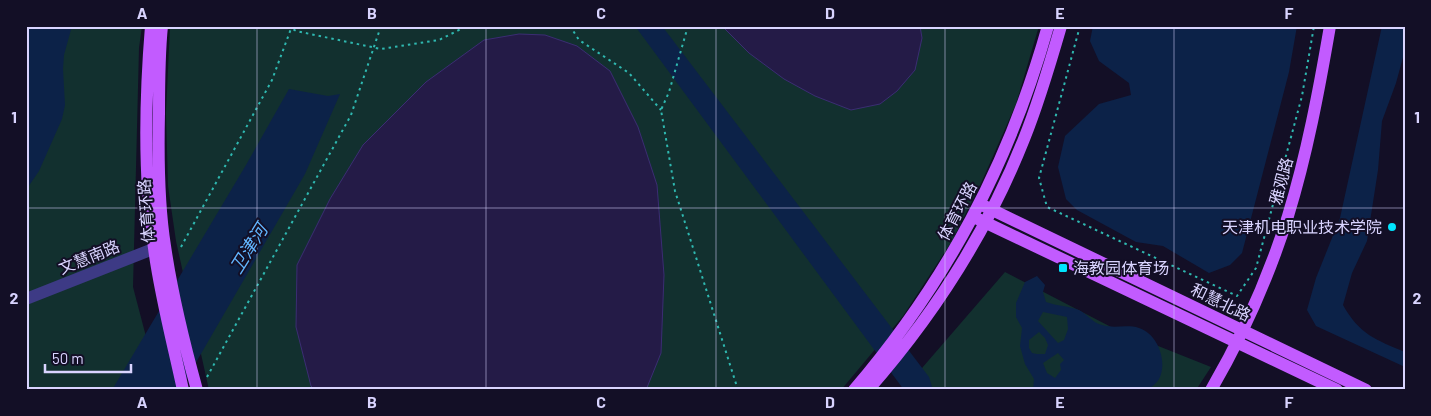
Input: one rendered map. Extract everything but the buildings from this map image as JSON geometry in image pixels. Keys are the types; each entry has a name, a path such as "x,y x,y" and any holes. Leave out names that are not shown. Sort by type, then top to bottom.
{"main road":[{"name":"体育环路","path":"151,26 147,138 148,200 159,246 170,275 199,383"},
{"name":"体育环路","path":"162,26 158,141 160,182 159,246 162,292 183,390"},
{"name":"体育环路","path":"854,390 879,368 908,331 942,272 979,219 1021,111 1048,26"},
{"name":"体育环路","path":"985,207 1005,182 1029,126 1044,85 1061,26"},
{"name":"雅观路","path":"1220,390 1264,284 1292,202 1312,122 1330,26"},
{"name":"雅观路","path":"1211,390 1243,337 1282,256 1302,194 1319,123 1337,26"},
{"name":"和慧北路","path":"985,207 1243,337 1337,390"},
{"name":"和慧北路","path":"979,219 1366,390"},
{"name":"体育环路","path":"868,390 879,368"}],"street":[{"name":"文慧南路","path":"26,299 159,246"}],"path":[{"path":"199,383 351,115 381,26"},
{"path":"181,247 272,80 290,27 296,31 381,49 439,40 467,26"},
{"path":"570,26 579,40 629,73 662,110"},
{"path":"688,26 662,110 675,192 738,390"},
{"path":"1080,26 1039,178 1047,207 1237,296 1256,268 1302,96 1314,26"}],"green space":[{"path":"26,26 142,26 139,48 133,287 160,390 26,390"},
{"path":"170,26 1039,26 1016,104 982,181 952,241 903,316 841,390 209,390 176,241 168,186 166,113"},
{"path":"1005,272 1113,328 1211,367 1196,390 903,390"}],"water":[{"path":"26,26 72,26 64,55 65,105 62,119 39,171 26,190"},
{"path":"635,26 662,26 929,377 933,390 904,390"},
{"path":"1093,26 1297,26 1289,72 1242,253 1230,265 1209,273 1163,246 1136,242 1077,210 1066,199 1058,167 1065,136 1099,104 1131,95 1129,83 1099,61 1090,41"},
{"path":"1382,26 1405,26 1405,50 1396,83 1382,121 1378,170 1367,241 1352,273 1343,305 1355,323 1369,335 1405,352 1405,367 1316,326 1307,310 1316,278 1340,218"},
{"name":"卫津河","path":"289,89 328,96 340,94 305,174 180,390 112,390 246,165"},
{"path":"1037,276 1045,285 1043,292 1046,302 1079,310 1099,324 1111,327 1134,327 1146,331 1156,342 1162,357 1162,372 1158,380 1148,390 1033,390 1034,379 1025,364 1020,346 1022,328 1016,317 1016,303 1025,282","holes":["1043,312 1067,317 1068,329 1064,340 1058,343 1038,321","1039,332 1045,338 1048,345 1045,354 1032,353 1029,348 1029,340","1058,353 1064,360 1060,364 1061,370 1055,378 1047,373 1043,363"]}],"place":[{"name":"天津机电职业技术学院","path":"1392,227"},
{"name":"海教园体育场","path":"1063,268"}]}
